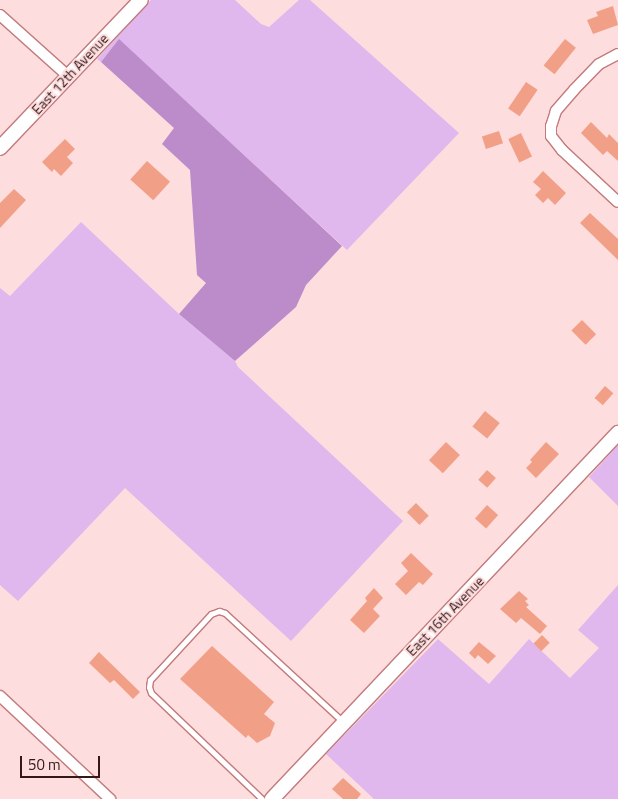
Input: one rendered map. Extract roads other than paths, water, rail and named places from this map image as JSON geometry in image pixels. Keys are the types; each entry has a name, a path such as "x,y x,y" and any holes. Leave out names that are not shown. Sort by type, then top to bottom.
{"street":[{"name":"East 12th Avenue","path":"0,148 141,0"},
{"path":"0,15 68,76"},
{"path":"618,54 599,64 574,90 556,111 551,126 551,136 562,150 618,202"},
{"name":"East 16th Avenue","path":"272,799 618,433"},
{"path":"0,696 110,799"}],"lane":[{"path":"262,799 151,693 149,687 150,680 211,614 219,611 225,613 343,723"}]}
